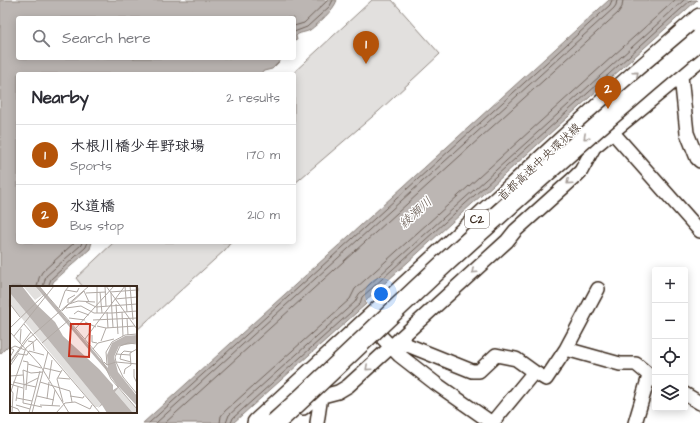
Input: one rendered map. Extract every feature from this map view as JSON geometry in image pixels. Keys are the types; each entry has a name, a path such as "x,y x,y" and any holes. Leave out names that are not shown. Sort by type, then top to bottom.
{"highway":[{"name":"首都高速中央環状線","path":"257,423 604,102 700,18"},
{"name":"首都高速中央環状線","path":"275,423 444,265 606,123 700,38"},
{"path":"606,123 700,48"}],"street":[{"path":"286,423 311,401 325,395 338,392 348,386 507,241 515,231 575,177 594,147 606,123 681,76 700,60"},
{"path":"681,76 687,133 697,158 700,161"},
{"path":"606,123 700,231"},
{"path":"395,343 405,344 472,371 479,371 496,355 516,359 546,379 566,349 598,289"},
{"path":"371,326 395,343 435,383 492,423 534,372"},
{"path":"566,349 620,364 636,364 652,378 635,423"},
{"path":"313,380 325,395"},
{"path":"318,423 325,395"},
{"path":"688,396 700,403"}],"shaded area":[{"path":"372,0 392,0 440,54 379,111 296,182 296,72 294,72"},
{"path":"112,244 230,244 225,250 137,330 137,286 82,286 76,278"}],"water":[{"path":"0,0 337,0 333,8 321,21 310,30 296,36 296,16 16,16 16,60 279,60 279,62 272,69 263,72 16,72 16,244 91,244 90,249 53,282 52,286 10,286 10,344 0,354"},
{"name":"綾瀬川","path":"609,0 697,0 365,301 366,304 233,423 143,423"}],"place":[{"name":"木根川橋少年野球場","path":"366,64"},
{"name":"水道橋","path":"608,109"}]}
